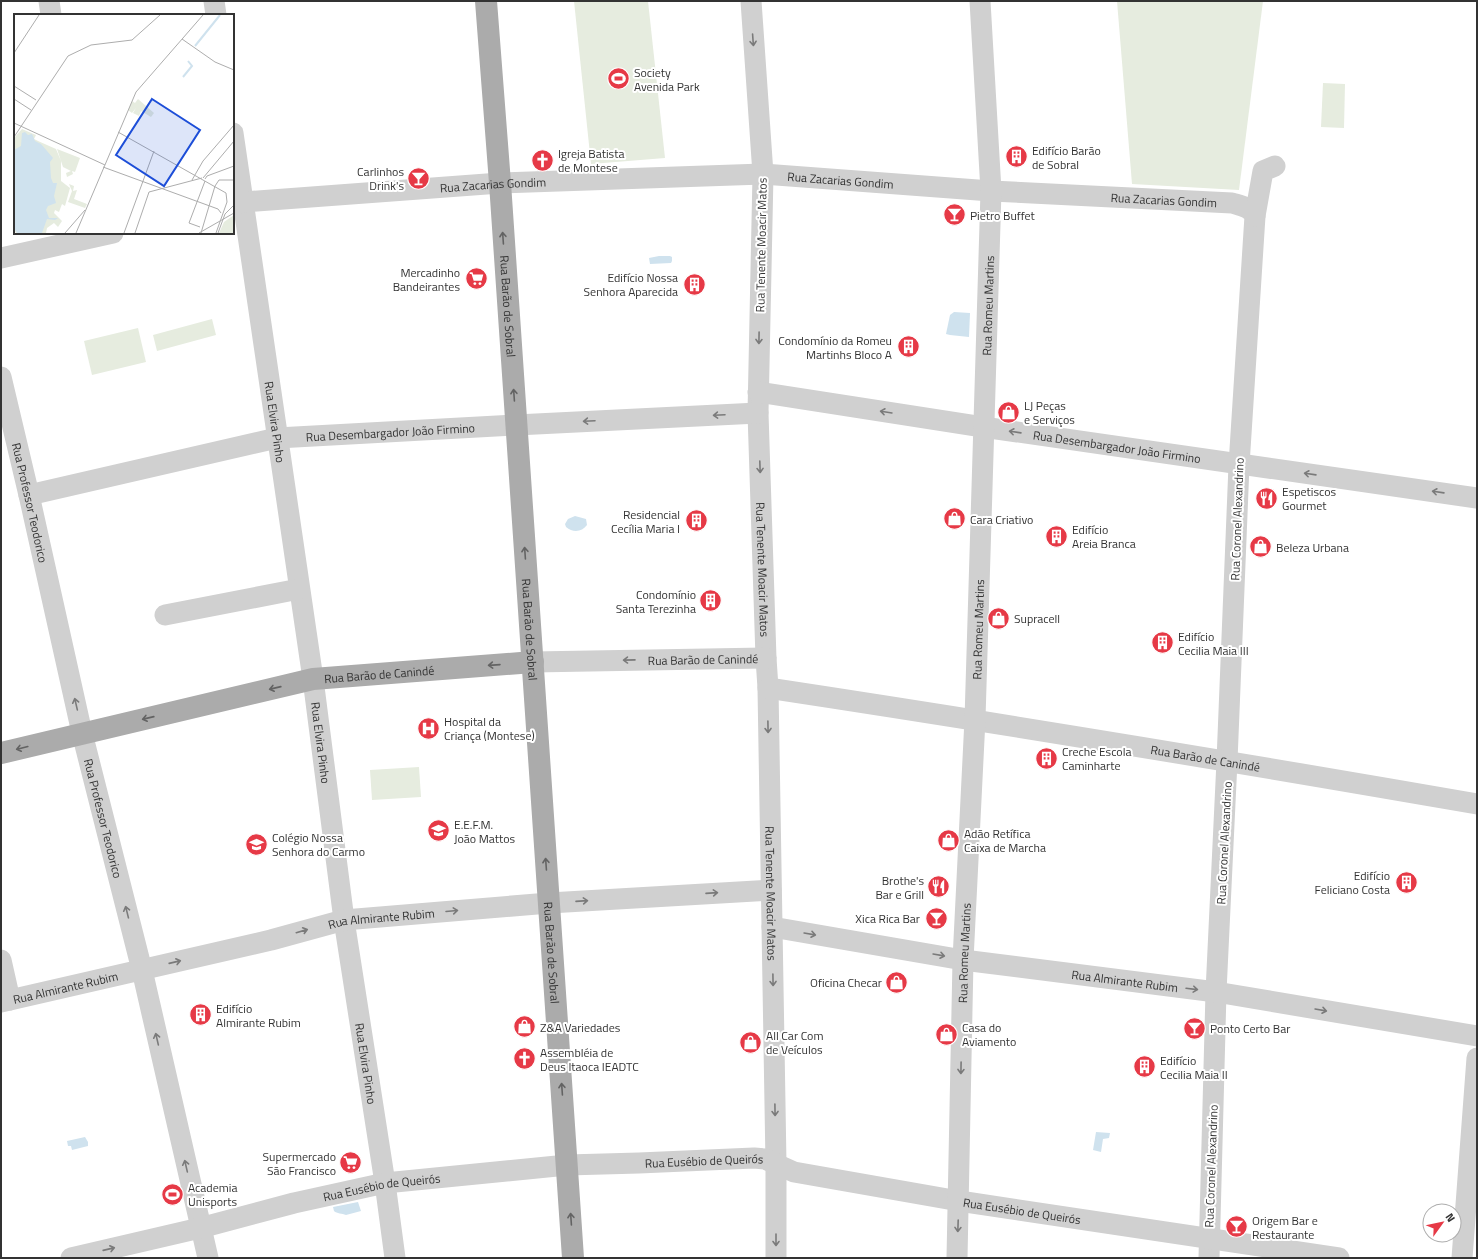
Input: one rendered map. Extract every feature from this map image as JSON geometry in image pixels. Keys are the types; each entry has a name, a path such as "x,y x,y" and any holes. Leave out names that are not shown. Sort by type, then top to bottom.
{"main road":[{"name":"Rua Barão de Sobral","path":"486,1 500,183 574,1258"},
{"name":"Rua Barão de Canindé","path":"1,753 313,679 533,662"}],"street":[{"path":"49,1 51,14"},
{"path":"214,1 216,14"},
{"name":"Rua Tenente Moacir Matos","path":"751,1 763,174 758,413 768,688 776,1164 776,1258"},
{"name":"Rua Romeu Martins","path":"957,1258 963,960 975,720 991,191 980,1"},
{"name":"Rua Elvira Pinho","path":"234,147 238,203 277,438 313,679 344,920 385,1183 395,1258"},
{"name":"Rua Coronel Alexandrino","path":"1209,1248 1216,992 1228,761 1239,465 1255,216 1263,171 1275,166"},
{"name":"Rua Zacarias Gondim","path":"238,203 500,183 763,174 991,191 1232,203 1246,207 1252,211 1255,216"},
{"path":"1,258 100,235"},
{"name":"Rua Professor Teodorico","path":"1,378 29,495 82,733 142,970 208,1258"},
{"name":"Rua Desembargador João Firmino","path":"758,392 1239,465 1477,498"},
{"name":"Rua Desembargador João Firmino","path":"29,495 277,438 516,424 758,413"},
{"path":"165,615 299,589"},
{"name":"Rua Barão de Canindé","path":"533,662 766,658"},
{"name":"Rua Barão de Canindé","path":"768,688 1228,761 1477,804"},
{"name":"Rua Almirante Rubim","path":"5,1001 271,940 344,920 549,903 771,890"},
{"name":"Rua Almirante Rubim","path":"772,927 963,960 1216,992 1477,1036"},
{"path":"1,960 5,1001"},
{"path":"1462,1258 1477,1058"},
{"name":"Rua Eusébio de Queirós","path":"71,1258 200,1228 294,1203 385,1183 567,1165 754,1158 765,1159 794,1172 1209,1248 1339,1258"}],"shaded area":[{"name":"Society Avenida Park","path":"574,1 648,1 665,158 591,164"},
{"path":"1117,1 1263,1 1239,190 1132,184"},
{"path":"1323,83 1345,84 1344,128 1321,127"},
{"path":"212,319 216,335 157,351 153,335"},
{"path":"138,328 146,362 92,375 84,341"},
{"path":"419,767 421,797 372,800 370,770"}],"water":[{"path":"670,256 672,257 672,261 671,263 650,264 649,258"},
{"path":"954,312 970,313 969,337 946,334 950,315"},
{"path":"575,516 586,519 587,525 583,529 574,531 566,527 565,524 568,519"},
{"path":"1096,1132 1110,1133 1109,1138 1103,1139 1101,1152 1093,1150"},
{"path":"85,1137 88,1142 88,1146 72,1150 71,1146 68,1146 67,1141"},
{"path":"358,1202 361,1211 346,1215 334,1211 333,1207"}],"place":[{"name":"Society Avenida Park","path":"619,79"},
{"name":"Edifício Barão de Sobral","path":"1016,157"},
{"name":"Igreja Batista de Montese","path":"542,160"},
{"name":"Carlinhos Drink's","path":"419,178"},
{"name":"Pietro Buffet","path":"955,215"},
{"name":"Mercadinho Bandeirantes","path":"476,279"},
{"name":"Edifício Nossa Senhora Aparecida","path":"694,284"},
{"name":"Condomínio da Romeu Martinhs Bloco A","path":"908,347"},
{"name":"LJ Peças e Serviços","path":"1009,412"},
{"name":"Espetiscos Gourmet","path":"1267,498"},
{"name":"Cara Criativo","path":"955,519"},
{"name":"Residencial Cecília Maria I","path":"696,521"},
{"name":"Edifício Areia Branca","path":"1056,536"},
{"name":"Beleza Urbana","path":"1261,547"},
{"name":"Condomínio Santa Terezinha","path":"711,601"},
{"name":"Supracell","path":"999,618"},
{"name":"Edifício Cecilia Maia III","path":"1162,643"},
{"name":"Hospital da Criança (Montese)","path":"428,728"},
{"name":"Creche Escola Caminharte","path":"1047,758"},
{"name":"E.E.F.M. João Mattos","path":"438,831"},
{"name":"Adão Retífica Caixa de Marcha","path":"949,840"},
{"name":"Colégio Nossa Senhora do Carmo","path":"256,844"},
{"name":"Edifício Feliciano Costa","path":"1406,882"},
{"name":"Brothe's Bar e Grill","path":"939,887"},
{"name":"Xica Rica Bar","path":"936,918"},
{"name":"Oficina Checar","path":"897,982"},
{"name":"Edifício Almirante Rubim","path":"201,1015"},
{"name":"Z&A Variedades","path":"525,1027"},
{"name":"Ponto Certo Bar","path":"1194,1028"},
{"name":"Casa do Aviamento","path":"946,1034"},
{"name":"All Car Com de Veículos","path":"751,1042"},
{"name":"Assembléia de Deus Itaoca IEADTC","path":"524,1059"},
{"name":"Edifício Cecilia Maia II","path":"1145,1067"},
{"name":"Supermercado São Francisco","path":"351,1163"},
{"name":"Academia Unisports","path":"173,1194"},
{"name":"Origem Bar e Restaurante","path":"1236,1227"}]}
